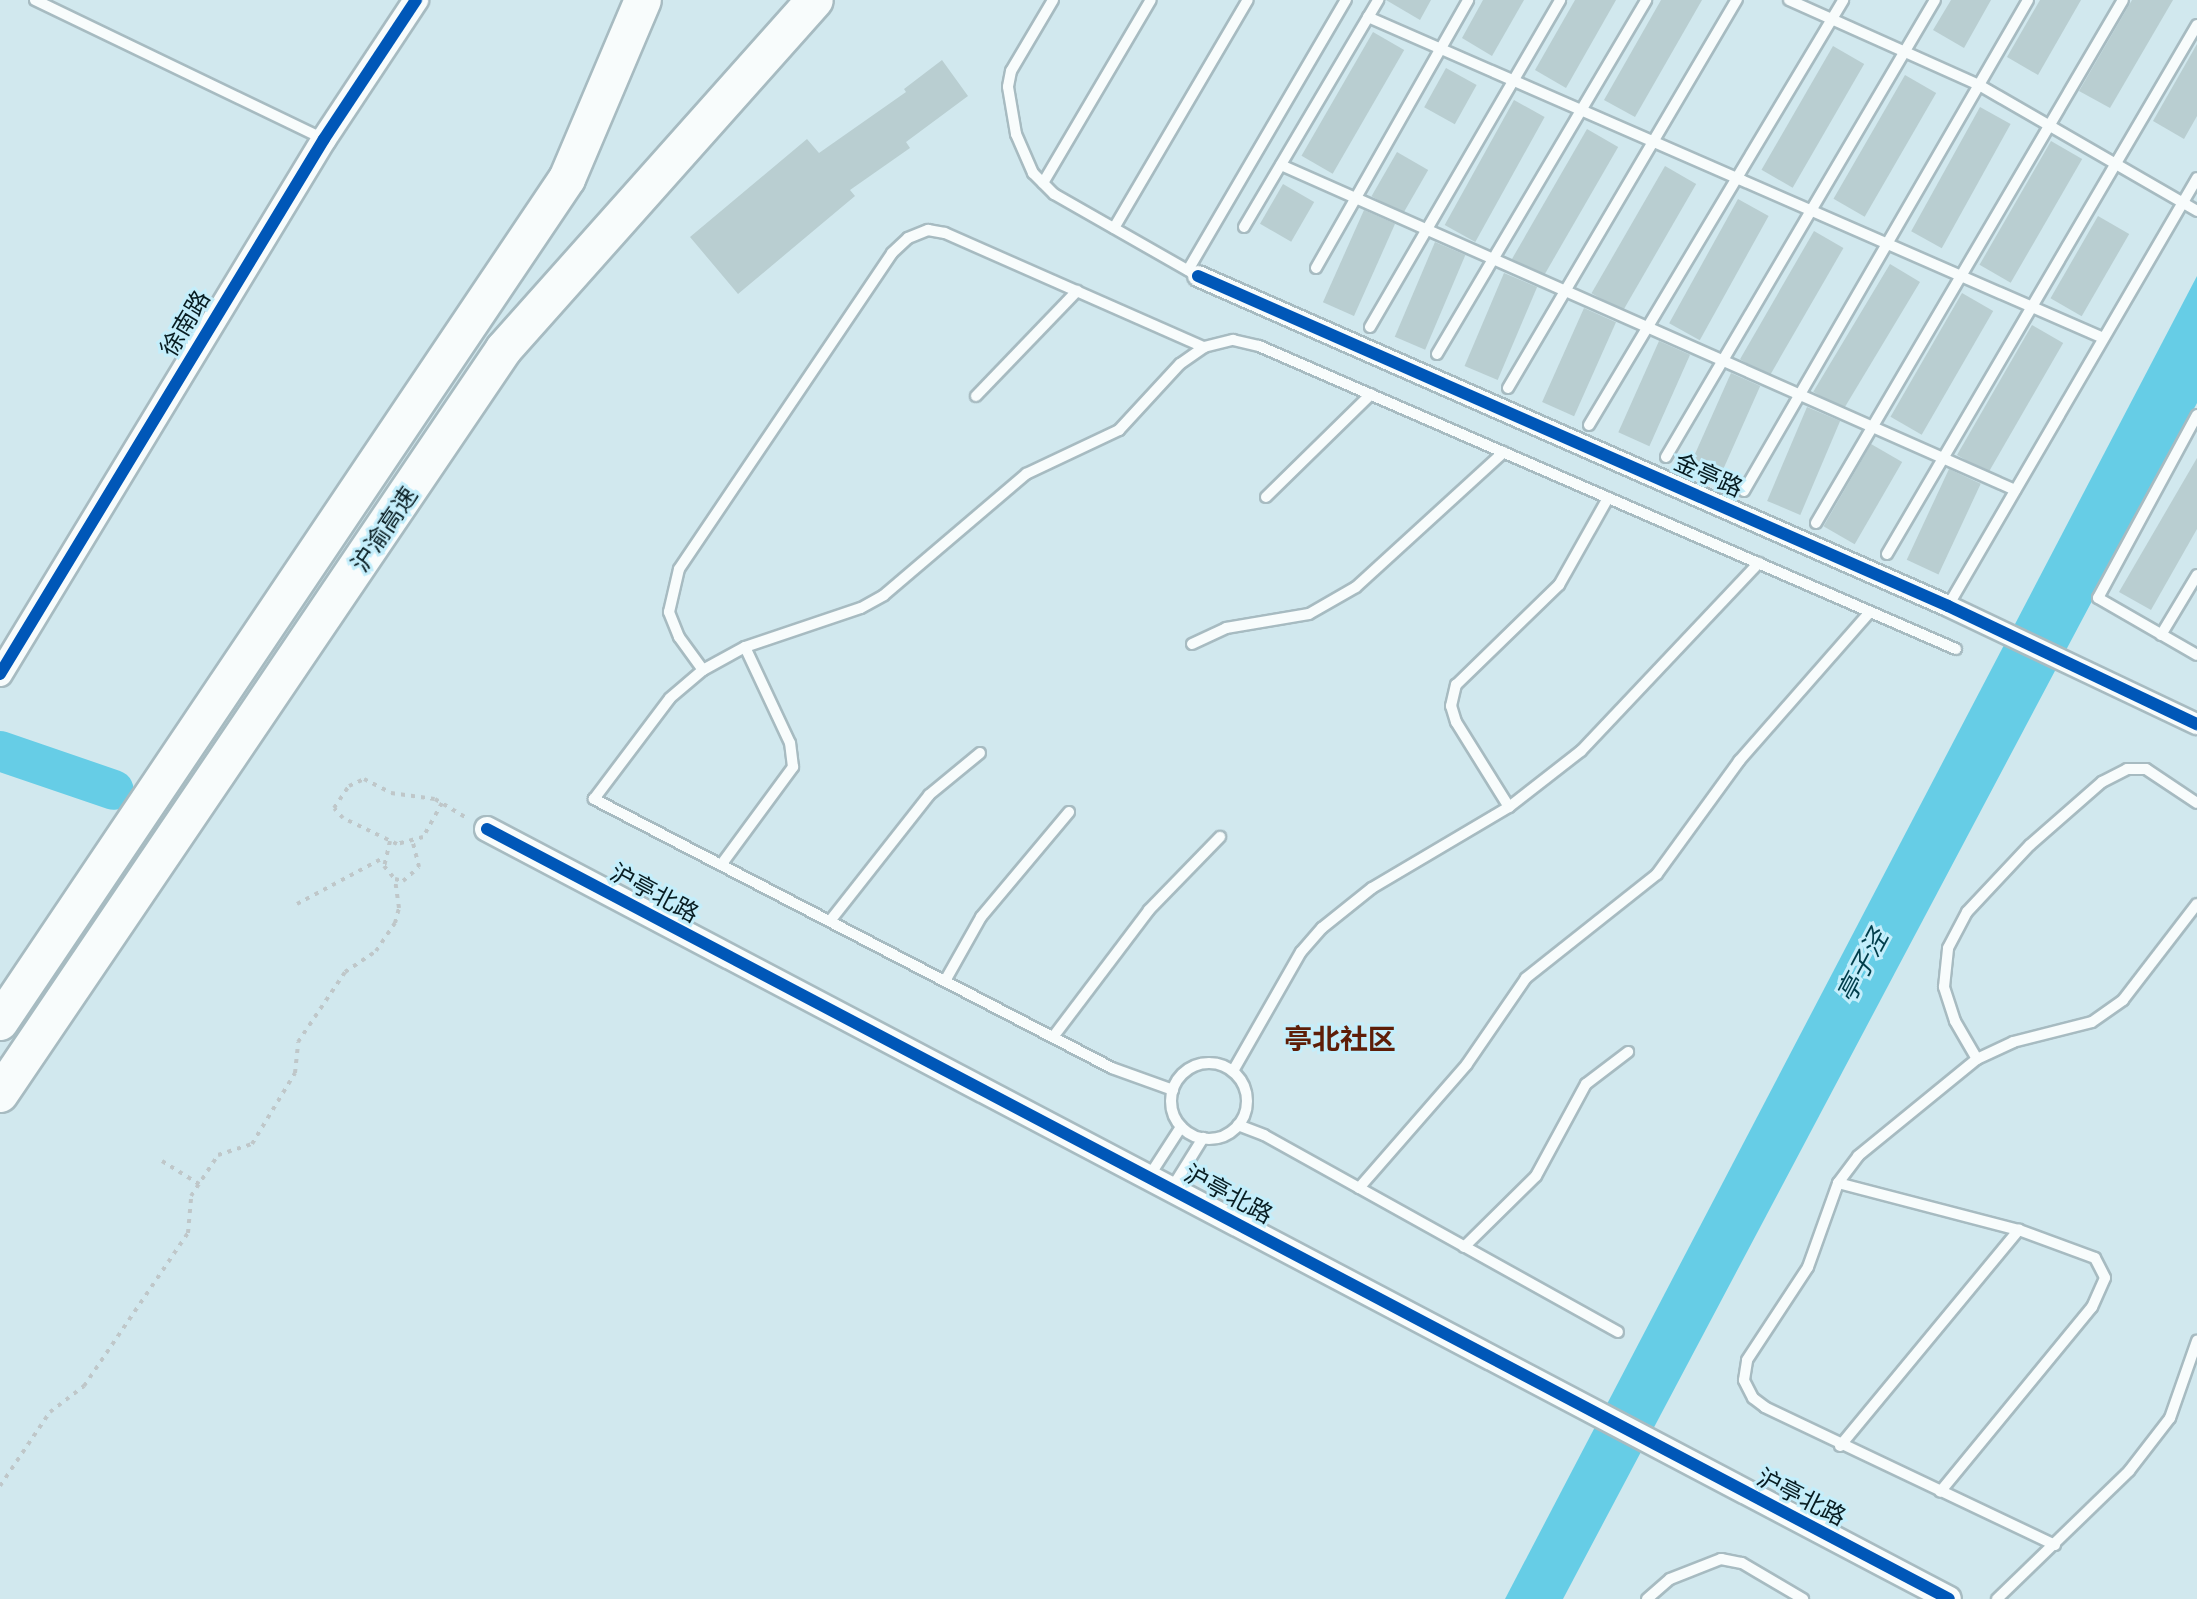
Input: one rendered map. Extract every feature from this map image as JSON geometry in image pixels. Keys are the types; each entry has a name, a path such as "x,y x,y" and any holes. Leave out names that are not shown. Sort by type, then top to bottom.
{"highway":[{"name":"沪渝高速","path":"0,1022 567,179 643,0"},
{"name":"沪渝高速","path":"0,1094 221,774 504,349 815,0"},
{"path":"0,1105 162,861"}],"street":[{"name":"徐南路","path":"0,674 324,139 416,0"},
{"name":"金亭路","path":"1193,273 1948,606 2197,724"},
{"name":"沪亭北路","path":"487,829 1944,1598"}],"lane":[{"path":"35,0 324,139"},
{"path":"1053,0 1011,71 1008,87 1016,134 1033,173 1043,183 1114,228 1193,273 1346,0"},
{"path":"1043,183 1151,0"},
{"path":"1114,228 1248,0"},
{"path":"1244,227 1378,0"},
{"path":"1316,268 1468,0"},
{"path":"1370,327 1560,0"},
{"path":"1437,354 1646,0"},
{"path":"1508,388 1737,0"},
{"path":"1789,0 1979,85 2197,211"},
{"path":"1589,425 1843,0"},
{"path":"1666,457 1935,0"},
{"path":"1744,491 2028,0"},
{"path":"1816,523 2123,0"},
{"path":"1368,17 2103,338"},
{"path":"1887,554 2197,25"},
{"path":"1281,165 2015,490"},
{"path":"1948,606 2197,178"},
{"path":"703,670 679,637 669,612 679,569 892,253 928,230 945,233 1204,347"},
{"path":"976,396 1077,291"},
{"path":"1173,1090 1112,1068 594,799 670,698 703,670 745,647 861,608 884,595 1026,474 1119,430 1180,364 1204,347 1233,340 1259,346 1956,649"},
{"path":"1266,497 1371,394"},
{"path":"2197,415 2098,598 2197,655"},
{"path":"1192,644 1226,628 1309,614 1356,587 1504,452"},
{"path":"1509,807 1456,722 1451,706 1456,685 1559,585 1608,498"},
{"path":"1233,1071 1301,952 1322,928 1372,888 1509,807 1622,713 1691,632 1759,563"},
{"path":"2161,635 2197,575"},
{"path":"1359,1188 1467,1064 1526,978 1657,874 1739,761 1870,612"},
{"path":"721,865 793,767 790,743 745,647"},
{"path":"830,921 929,795 980,753"},
{"path":"1977,1059 1955,1021 1944,987 1948,948 1967,912 2030,845 2102,782 2127,769 2146,769 2197,803"},
{"path":"945,981 981,917 1069,812"},
{"path":"1053,1037 1149,910 1220,837"},
{"path":"2055,1545 1840,1446 1765,1407 1753,1398 1744,1380 1747,1360 1808,1267 1838,1183 1858,1156 1977,1059 2013,1042 2092,1022 2123,1000 2152,968 2197,904"},
{"path":"1464,1247 1536,1176 1586,1084 1628,1052"},
{"path":"1198,1065 1233,1071 1247,1103 1238,1125 1216,1138 1203,1138 1181,1127 1171,1103 1173,1090 1198,1065"},
{"path":"1238,1125 1359,1188 1618,1332"},
{"path":"1148,1178 1181,1127"},
{"path":"1171,1190 1203,1138"},
{"path":"1838,1183 2019,1230 2095,1258 2105,1278 2092,1307 1940,1492"},
{"path":"1840,1446 2019,1230"},
{"path":"1997,1599 2129,1471 2170,1418 2197,1341"},
{"path":"1647,1599 1670,1579 1721,1559 1742,1563 1803,1599"}],"path":[{"path":"442,803 431,828 413,843 390,841 336,813 338,798 349,786 364,779 391,793 442,803 487,829"},
{"path":"297,904 383,858 390,841"},
{"path":"395,879 403,881 419,867 413,843"},
{"path":"0,1486 50,1412 84,1386 188,1233 188,1206 218,1155 252,1144 295,1073 298,1042 345,972 376,951 395,923 399,908 395,879 383,858"},
{"path":"162,1161 199,1184"}],"water":[{"name":"亭子泾","path":"2197,276 2197,403 1563,1599 1505,1599"}],"building":[{"path":"1386,0 1431,0 1420,20"},
{"path":"1483,0 1524,0 1492,56 1462,38"},
{"path":"1575,0 1616,0 1566,88 1535,70"},
{"path":"1661,0 1702,0 1635,117 1604,100"},
{"path":"1951,0 1991,0 1964,48 1933,30"},
{"path":"2040,0 2081,0 2038,75 2007,57"},
{"path":"2132,0 2173,0 2110,108 2079,91"},
{"path":"1373,32 1404,50 1333,174 1302,156"},
{"path":"2197,44 2197,116 2184,139 2153,121"},
{"path":"1833,46 1864,64 1793,188 1762,170"},
{"path":"942,60 968,96 906,142 910,148 850,190 855,196 738,294 690,237 807,139 819,153 906,92 904,89"},
{"path":"1446,68 1477,85 1455,124 1424,107"},
{"path":"1905,75 1936,93 1865,217 1834,199"},
{"path":"1514,100 1545,117 1475,242 1445,225"},
{"path":"1980,107 2011,124 1942,248 1911,231"},
{"path":"1587,129 1618,147 1543,277 1512,259"},
{"path":"2051,141 2082,159 2011,283 1980,265"},
{"path":"1397,152 1428,170 1403,214 1372,196"},
{"path":"1665,166 1696,184 1623,311 1592,293"},
{"path":"1283,184 1314,202 1291,242 1260,224"},
{"path":"1738,199 1769,216 1700,340 1669,323"},
{"path":"1364,210 1395,224 1354,316 1323,302"},
{"path":"2098,216 2129,234 2082,316 2050,298"},
{"path":"1814,231 1843,248 1769,376 1740,359"},
{"path":"1435,242 1465,255 1425,350 1395,337"},
{"path":"1890,264 1920,282 1843,410 1813,392"},
{"path":"1504,273 1537,287 1498,380 1465,366"},
{"path":"1962,293 1993,311 1922,435 1890,417"},
{"path":"1584,308 1616,322 1574,416 1542,402"},
{"path":"2032,325 2063,343 1988,473 1957,455"},
{"path":"1659,341 1690,355 1649,446 1618,432"},
{"path":"1731,373 1760,386 1719,479 1690,466"},
{"path":"1807,407 1840,421 1800,515 1767,501"},
{"path":"1871,444 1902,462 1855,544 1824,526"},
{"path":"2197,458 2197,529 2151,610 2119,592"},
{"path":"1949,469 1981,484 1938,574 1907,560"}],"waterway":[{"path":"0,751 114,790"}],"cycle path":[{"path":"0,674 324,139 416,0"},
{"path":"1198,276 1948,606 2197,724"},
{"path":"487,829 1949,1599"}],"district":[{"name":"亭北社区","path":"1340,1040"}]}
